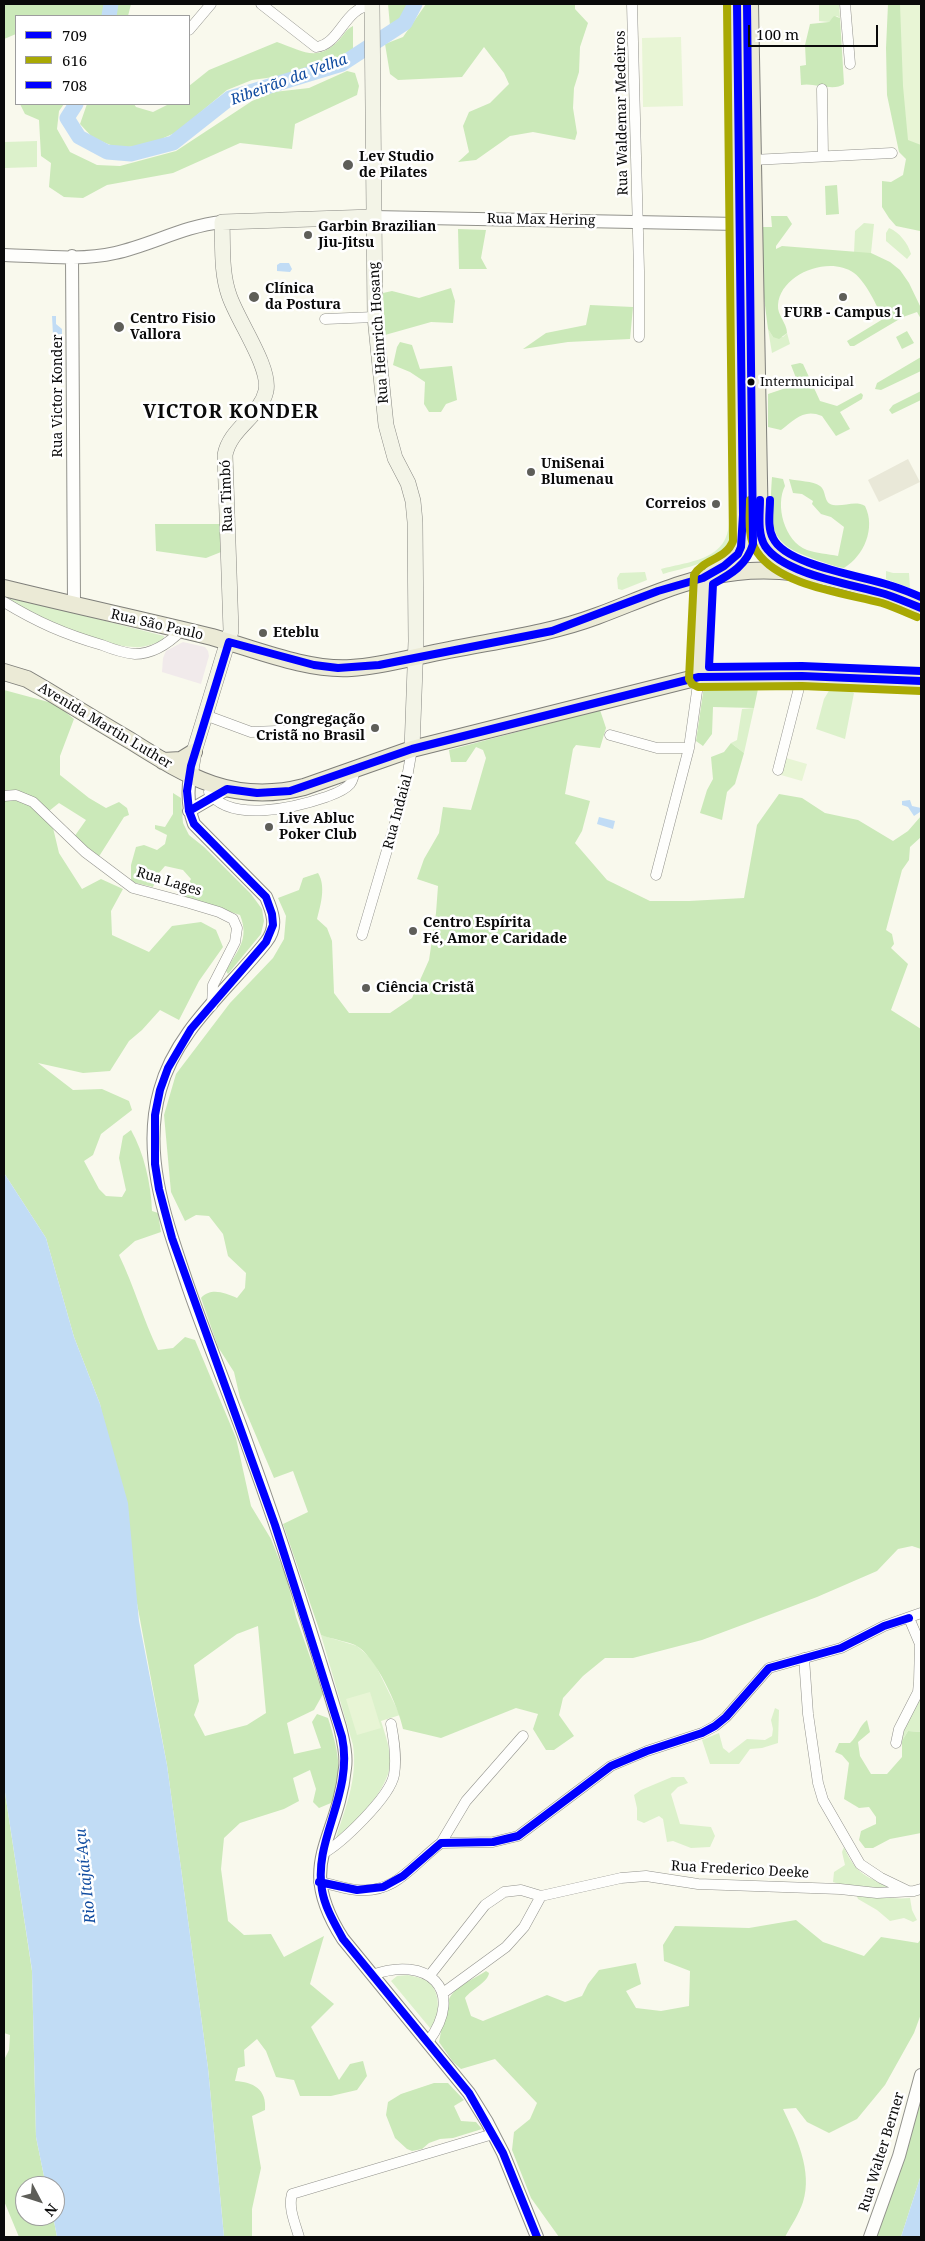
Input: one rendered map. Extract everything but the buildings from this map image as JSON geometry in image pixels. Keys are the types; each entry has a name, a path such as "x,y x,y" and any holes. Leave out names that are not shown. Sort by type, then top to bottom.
{"main road":[{"name":"Rua Heinrich Hosang","path":"372,4 371,65 375,317 389,441 414,501 416,657"},
{"path":"737,4 760,533 764,544 780,560 805,572"},
{"path":"699,677 703,578 733,559 740,551 743,543 746,224 752,160 750,4"},
{"path":"343,218 360,208 373,191"},
{"name":"Rua Max Hering","path":"222,222 373,217"},
{"name":"Rua Timbó","path":"190,776 194,752 229,642 231,613 225,455 229,440 259,406 266,391 264,367 240,322 228,294 224,276 222,222"},
{"path":"743,543 752,549 764,544"},
{"name":"Rua São Paulo","path":"4,588 182,630 314,665 338,668 379,665 552,631 653,593 703,578 736,572 805,572 892,597 921,608"},
{"path":"212,638 222,664"},
{"name":"Rua Indaial","path":"412,749 416,657"},
{"name":"Avenida Martin Luther","path":"4,672 27,680 46,690 190,776 208,789 257,792 290,791 412,749 699,677 802,676 921,682"},
{"path":"163,761 181,760 194,752"}],"street":[{"path":"190,29 211,4"},
{"path":"261,4 316,47 323,46 330,41 357,8 372,4"},
{"name":"Rua Waldemar Medeiros","path":"632,4 639,336"},
{"path":"844,4 850,64"},
{"path":"822,89 823,156"},
{"path":"752,160 892,153"},
{"name":"Rua Max Hering","path":"373,217 746,224"},
{"name":"Rua Max Hering","path":"72,256 101,256 117,253 184,230 222,222"},
{"path":"4,255 72,256"},
{"name":"Rua Victor Konder","path":"72,256 74,605"},
{"path":"325,319 375,317"},
{"path":"4,602 42,625 79,639 136,654 167,644 182,630"},
{"path":"778,770 802,676"},
{"path":"656,875 689,748 699,677"},
{"path":"206,714 251,732 304,730"},
{"path":"610,735 657,748 689,748"},
{"name":"Rua Indaial","path":"362,934 405,789 412,749"},
{"name":"Avenida Martin Luther","path":"208,789 234,808 281,809 313,801 344,789 352,780 354,770"},
{"path":"190,776 187,791 189,810 194,824 266,897 274,923 272,935 186,1034 160,1087 155,1114 155,1167 159,1192 179,1258 261,1483 340,1727 346,1767 322,1854 319,1882 322,1898 331,1921 342,1939 469,2093 494,2134 537,2237"},
{"path":"189,810 208,789"},
{"name":"Rua Lages","path":"4,796 16,795 33,802 85,852 133,888 219,912 233,919 237,928 235,942 213,985 212,1006"},
{"path":"441,1842 493,1842 518,1836 611,1766 646,1751 702,1733 726,1716 769,1668 841,1648 884,1626 921,1613"},
{"path":"896,1743 898,1729 918,1692 920,1682 920,1644 909,1618"},
{"path":"804,1658 808,1714 818,1783 823,1800 860,1864 880,1878 909,1892"},
{"path":"322,1854 334,1848 368,1814 384,1794 394,1777 394,1738 391,1724"},
{"path":"319,1882 368,1891 390,1886 441,1842 466,1801 523,1736"},
{"name":"Rua Frederico Deeke","path":"542,1896 621,1878 646,1876 698,1884 840,1889 877,1893 909,1892 921,1889"},
{"path":"430,1975 476,1916 492,1900 504,1892 521,1890 542,1896 524,1927 506,1947 443,1994"},
{"path":"372,1974 387,1969 430,1975 438,1983 443,1994 442,2013 439,2028 428,2042"},
{"name":"Rua Walter Berner","path":"870,2237 899,2156 921,2075"},
{"path":"299,2237 291,2210 290,2201 292,2194 494,2134"}],"shaded area":[{"path":"908,459 920,482 879,502 868,480"},
{"path":"183,642 205,647 208,651 209,656 201,684 162,672 163,658 166,651"}],"green space":[{"path":"4,4 106,4 105,15 15,15 15,34 4,39"},
{"path":"116,4 131,4 128,15 116,15"},
{"path":"388,4 408,4 398,23 390,26"},
{"path":"426,4 575,4 575,9 588,23 580,47 579,72 574,88 573,108 577,133 575,140 533,132 510,136 476,160 458,162 469,152 463,126 469,112 490,103 509,84 504,73 484,47 462,77 398,80 390,74 385,44 403,37"},
{"path":"819,4 839,4 840,18 837,16 829,22 819,21"},
{"path":"888,4 921,4 921,231 896,226 882,207 882,181 891,182 903,175 906,159 899,152 887,95 886,48"},
{"path":"900,4 921,4 921,145 908,140 903,86"},
{"path":"834,16 840,18 844,84 834,87 801,85 800,66 806,65 805,45 810,24 829,22"},
{"path":"353,26 353,50 326,64 281,76 252,80 227,90 177,132 148,145 118,148 93,138 80,124 87,105 135,105 153,112 167,105 190,105 190,85 209,70 277,42 302,51 317,53 331,47"},
{"path":"681,37 683,106 643,107 642,38"},
{"path":"347,71 355,73 359,86 357,95 295,124 292,149 240,143 173,173 107,185 83,198 64,197 49,187 51,163 41,156 39,120 25,114 20,105 63,105 59,111 57,129 70,152 97,165 120,166 176,151 252,101 274,92 309,88"},
{"path":"37,141 37,167 5,168 5,142"},
{"path":"837,185 839,214 826,215 825,186"},
{"path":"771,216 787,216 792,224 776,246 776,249 782,246 871,253 890,262 900,270 909,283 921,308 921,319 917,312 903,317 854,346 850,346 847,341 883,319 867,288 854,273 844,268 832,266 819,267 807,271 787,284 781,294 778,309 787,333 779,339 773,337 768,329 763,290 761,227 772,227"},
{"path":"864,223 874,224 871,253 854,253 855,231"},
{"path":"889,228 900,235 908,246 911,254 907,259 886,241 886,233"},
{"path":"458,229 486,230 481,258 487,269 459,269"},
{"path":"451,288 455,301 453,323 431,322 385,335 383,293 392,291 419,298"},
{"path":"590,305 633,307 630,339 568,342 523,349 546,333 586,325"},
{"path":"768,329 773,337 783,337 787,333 790,344 772,353"},
{"path":"907,331 914,343 902,349 896,337"},
{"path":"400,342 412,345 420,369 452,366 457,400 446,404 441,412 429,412 424,404 425,382 410,372 393,365"},
{"path":"921,357 921,371 881,390 875,389 877,383"},
{"path":"803,364 820,401 837,406 861,393 863,395 862,399 840,412 850,429 836,436 822,416 810,413 800,416 781,430 768,427 768,394 786,388 786,381 796,378 791,365"},
{"path":"921,391 921,400 892,414 889,410 893,405"},
{"path":"772,477 783,479 785,486 781,503 787,531 792,539 807,550 838,556 844,527 831,517 821,514 812,504 813,501 802,494 793,493 789,479 817,484 824,491 826,499 830,504 861,504 865,506 869,523 866,541 851,563 844,568 838,567 801,554 789,548 780,540 772,517"},
{"path":"729,520 733,520 732,534 727,544 719,553 699,564 663,574 661,569 696,561 715,551 723,543"},
{"path":"155,524 221,524 221,552 206,558 156,551"},
{"path":"886,571 909,573 910,588 886,579"},
{"path":"645,572 647,580 622,590 618,589 617,578 620,573"},
{"path":"4,595 164,636 163,640 138,647 103,642 64,629 28,613"},
{"path":"704,686 758,689 754,708 713,707 712,734 703,746 696,741"},
{"path":"830,689 846,689 854,693 845,739 816,729 824,699"},
{"path":"4,690 56,704 74,719 60,756 60,775 89,798 106,808 119,802 127,808 129,815 124,817 98,858 74,837 86,820 59,803 49,811 59,853 82,889 101,879 123,889 111,911 112,935 149,952 172,926 201,922 216,930 223,947 199,981 179,1020 160,1010 129,1041 110,1071 83,1073 38,1063 73,1090 102,1089 129,1101 132,1110 101,1134 93,1155 84,1161 99,1189 106,1196 122,1197 126,1190 119,1158 123,1136 131,1130 136,1139 148,1180 152,1211 158,1213 161,1232 135,1241 119,1255 158,1350 173,1348 185,1337 195,1340 236,1438 251,1506 271,1539 287,1579 296,1617 323,1694 314,1710 287,1723 294,1754 321,1748 312,1722 317,1714 328,1718 337,1750 338,1782 331,1803 319,1808 313,1802 316,1789 310,1770 293,1778 299,1801 284,1809 240,1823 224,1838 221,1869 228,1921 244,1935 271,1934 284,1957 324,1936 310,1984 334,2004 311,2027 339,2080 350,2064 363,2061 367,2076 357,2090 331,2096 300,2096 294,2080 276,2077 266,2051 257,2039 244,2050 245,2066 238,2068 235,2081 248,2083 258,2088 264,2097 265,2103 265,2110 252,2116 261,2168 252,2209 252,2237 224,2237 208,2068 167,1765 100,1404 74,1337 46,1238 4,1173","holes":["258,1626 266,1713 247,1725 205,1736 194,1715 199,1701 194,1665 237,1634"]},
{"path":"754,708 744,753 731,743 737,740 742,709"},
{"path":"600,710 606,728 600,748 576,745 573,749 565,794 590,801 582,831 575,843 607,880 650,901 744,898 757,825 779,794 802,798 825,813 858,820 893,841 908,831 921,816 921,837 910,847 909,860 902,870 886,930 892,934 894,944 891,948 908,964 891,1010 921,1029 921,1549 912,1546 898,1549 877,1571 817,1597 702,1640 633,1658 605,1658 583,1676 563,1698 559,1715 574,1736 554,1750 546,1750 533,1729 538,1714 516,1708 441,1738 403,1729 397,1708 385,1682 363,1650 355,1645 321,1635 283,1524 308,1512 293,1471 274,1478 240,1398 234,1372 218,1347 201,1298 214,1292 237,1298 245,1288 246,1273 228,1256 223,1234 209,1216 196,1215 185,1221 171,1192 164,1115 176,1074 230,1003 273,958 284,939 286,916 278,898 299,890 303,878 318,873 320,878 322,895 317,919 327,928 332,941 334,993 349,1013 390,1013 412,998 429,960 438,886 417,879 424,859 439,833 443,807 471,810 486,758 483,750 476,747 466,762 451,762 449,750"},
{"path":"731,743 744,753 735,784 727,792 722,820 700,813 707,790 713,779 711,757 724,752"},
{"path":"786,758 807,764 802,781 781,775"},
{"path":"173,793 181,798 183,823 189,835 204,847 251,894 262,909 264,921 261,934 228,974 226,971 238,951 243,938 244,931 240,915 182,896 191,879 183,870 165,866 159,873 153,887 131,882 131,865 136,847 144,845 157,850 165,844 167,835 155,829 155,825 165,827 173,814"},
{"path":"321,1635 357,1646 373,1660 400,1715 381,1721 389,1748 390,1761 390,1768 384,1784 372,1802 335,1841 350,1794 354,1758 353,1745"},
{"path":"921,1687 921,1732 908,1731 902,1741 903,1725"},
{"path":"370,1692 381,1728 357,1735 346,1699"},
{"path":"775,1708 779,1710 778,1743 762,1748 750,1749 739,1764 710,1764 702,1740 719,1733 723,1748 729,1753 747,1739 765,1740 772,1736 771,1720"},
{"path":"867,1720 870,1732 858,1742 860,1756 871,1774 887,1774 902,1757 902,1741 908,1731 921,1732 921,1833 890,1839 873,1848 865,1848 859,1840 861,1831 876,1824 876,1817 869,1807 859,1808 844,1799 849,1763 842,1755 835,1752 839,1743 850,1743"},
{"path":"672,1777 684,1777 688,1783 678,1787 671,1794 680,1824 711,1827 715,1836 710,1847 691,1848 673,1841 667,1842 663,1819 659,1816 644,1823 637,1820 634,1795 641,1790"},
{"path":"4,1786 32,1971 36,2137 44,2176 15,2176 15,2226 55,2226 57,2237 19,2237 4,2201 4,2060 9,2050 10,2035 4,2033"},
{"path":"844,1847 851,1861 861,1872 866,1876 888,1884 889,1887 877,1889 861,1888 833,1882 834,1872 845,1865 842,1852"},
{"path":"856,1894 910,1898 912,1910 917,1920 913,1922 904,1918 890,1921 877,1910 858,1899"},
{"path":"796,1920 823,1942 864,1956 881,1937 918,1943 921,1939 921,2014 914,2033 885,2085 857,2119 829,2133 807,2122 796,2108 783,2109 802,2154 806,2178 803,2202 785,2237 559,2237 531,2198 512,2150 514,2132 530,2119 537,2103 495,2059 461,2069 453,2062 439,2042 445,2009 452,1994 486,1971 489,1973 486,1979 465,1998 471,2016 483,2021 547,1995 565,2002 582,1996 588,1984 599,1970 636,1963 641,1984 626,1991 636,2008 661,2011 689,2006 690,1971 664,1961 663,1945 675,1926 749,1928"},
{"path":"408,1975 428,1981 436,1993 438,2006 436,2019 430,2028 391,1981 397,1976"},
{"path":"434,2083 448,2083 464,2100 454,2106 461,2121 476,2122 482,2129 453,2138 440,2139 429,2143 422,2149 412,2151 395,2138 386,2115 388,2102 401,2094"},
{"path":"921,2097 921,2175 901,2237 875,2237"}],"water":[{"path":"289,263 292,269 290,272 277,271 277,265"},
{"path":"52,316 56,316 56,324 62,329 62,334 53,335"},
{"path":"910,800 912,806 921,808 920,812 914,816 908,807 902,805 902,801"},
{"path":"599,817 615,821 613,829 597,824"},
{"name":"Rio Itajaí-Açu","path":"4,1173 46,1238 74,1337 100,1404 128,1503 139,1621 167,1765 208,2068 224,2237 57,2237 55,2226 65,2226 65,2176 44,2176 36,2137 32,1970 4,1786"},
{"path":"921,2175 921,2237 901,2237"}],"waterway":[{"name":"Ribeirão da Velha","path":"109,15 111,4"},
{"name":"Ribeirão da Velha","path":"75,105 67,118 79,137 107,152 131,154 173,143 230,98 342,64 405,23 415,4"}],"transit line":[{"name":"616","path":"727,4 733,541 725,552 703,566 694,575 689,679 692,684 698,687 802,686 921,691"},
{"name":"709","path":"537,2237 503,2153 469,2093 343,1939 325,1903 321,1871 323,1853 343,1778 342,1737 275,1525 172,1238 159,1189 155,1164 155,1115 160,1090 168,1068 191,1029 266,942 273,925 272,914 266,897 194,824 189,811 187,791 191,766 229,642 314,665 338,668 379,665 552,631 658,591 703,578 724,566 738,554 741,547 743,515 737,4"},
{"name":"708","path":"747,4 753,544 747,558 738,568 713,584 709,667 802,666 921,671"},
{"name":"616","path":"750,500 752,540 757,552 767,564 797,580 882,603 917,617"},
{"name":"709","path":"760,500 762,541 774,556 803,571 885,594 921,608"},
{"name":"708","path":"770,500 769,524 771,534 780,547 792,555 825,568 893,586 921,597"},
{"name":"709","path":"189,811 227,789 257,793 290,791 412,749 699,677 802,676 921,681"},
{"name":"709","path":"319,1882 357,1890 383,1887 403,1876 441,1843 493,1842 518,1836 611,1766 647,1751 702,1733 715,1726 726,1717 769,1668 841,1648 884,1626 909,1618"}],"place":[{"name":"Lev Studio de Pilates","path":"348,165"},
{"name":"Garbin Brazilian Jiu-Jitsu","path":"308,235"},
{"name":"Clínica da Postura","path":"254,297"},
{"name":"FURB - Campus 1","path":"843,297"},
{"name":"Centro Fisio Vallora","path":"119,327"},
{"name":"Intermunicipal","path":"751,382"},
{"name":"UniSenai Blumenau","path":"531,472"},
{"name":"Correios","path":"716,504"},
{"name":"Eteblu","path":"263,633"},
{"name":"Congregação Cristã no Brasil","path":"375,728"},
{"name":"Live Abluc Poker Club","path":"269,827"},
{"name":"Centro Espírita Fé, Amor e Caridade","path":"413,931"},
{"name":"Ciência Cristã","path":"366,988"}],"district":[{"name":"VICTOR KONDER","path":"231,413"}]}
